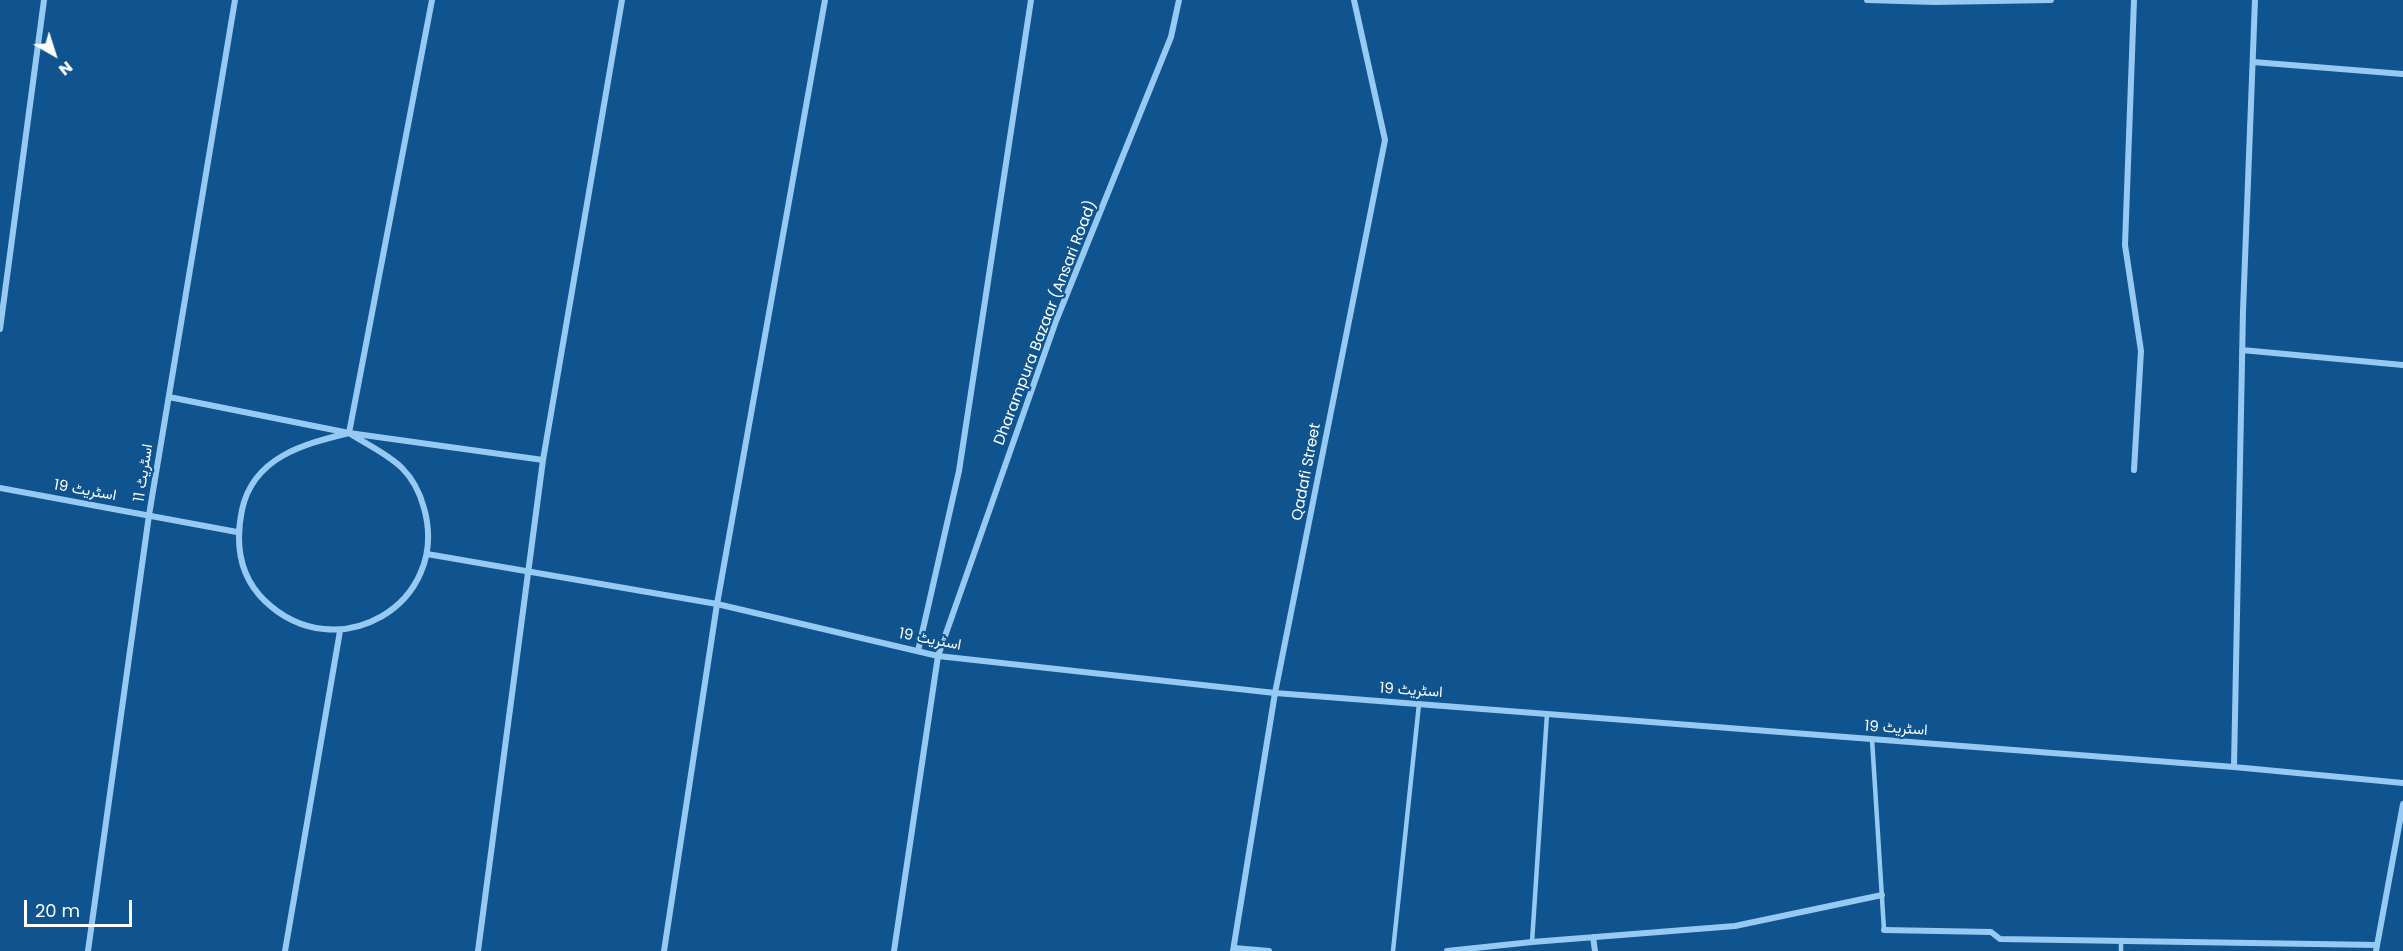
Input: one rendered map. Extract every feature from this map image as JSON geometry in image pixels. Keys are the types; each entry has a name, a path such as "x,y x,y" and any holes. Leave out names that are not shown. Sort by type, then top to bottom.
{"street":[{"path":"0,329 44,0"},
{"name":"اسٹریٹ 11","path":"88,951 149,515 235,0"},
{"path":"349,433 432,0"},
{"path":"478,951 526,573 543,460 622,0"},
{"path":"664,951 717,604 825,0"},
{"path":"918,651 959,471 1031,0"},
{"name":"Dharampura Bazaar (Ansari Road)","path":"894,951 938,656 1056,321 1171,37 1179,0"},
{"path":"1354,2 1362,0"},
{"path":"1867,0 1935,2 2051,0"},
{"path":"2134,0 2125,245 2141,351 2134,470"},
{"path":"2234,767 2242,350 2255,0"},
{"name":"Qadafi Street","path":"1234,949 1275,693 1385,140 1354,2"},
{"path":"2253,62 2403,74"},
{"path":"2242,350 2403,365"},
{"path":"169,397 349,433 543,460"},
{"path":"349,433 402,468 420,493 428,523 427,554 416,583 396,607 370,624 340,631 308,628 279,615 256,592 241,564 237,532 244,501 260,473 285,453 315,441 349,433"},
{"name":"اسٹریٹ 19","path":"0,488 237,532"},
{"name":"اسٹریٹ 19","path":"427,554 526,573 717,604 938,656 1275,693 2234,767 2403,783"},
{"path":"285,951 340,631"},
{"path":"1884,930 1991,932 2001,939 2121,940 2376,948 2403,804"},
{"path":"1447,951 1735,926 1881,895"},
{"path":"1593,937 1595,951"},
{"path":"1234,949 1269,951"}],"lane":[{"path":"1393,951 1419,704"},
{"path":"1532,942 1547,714"},
{"path":"1872,739 1884,930"},
{"path":"2121,940 2121,951"}]}
